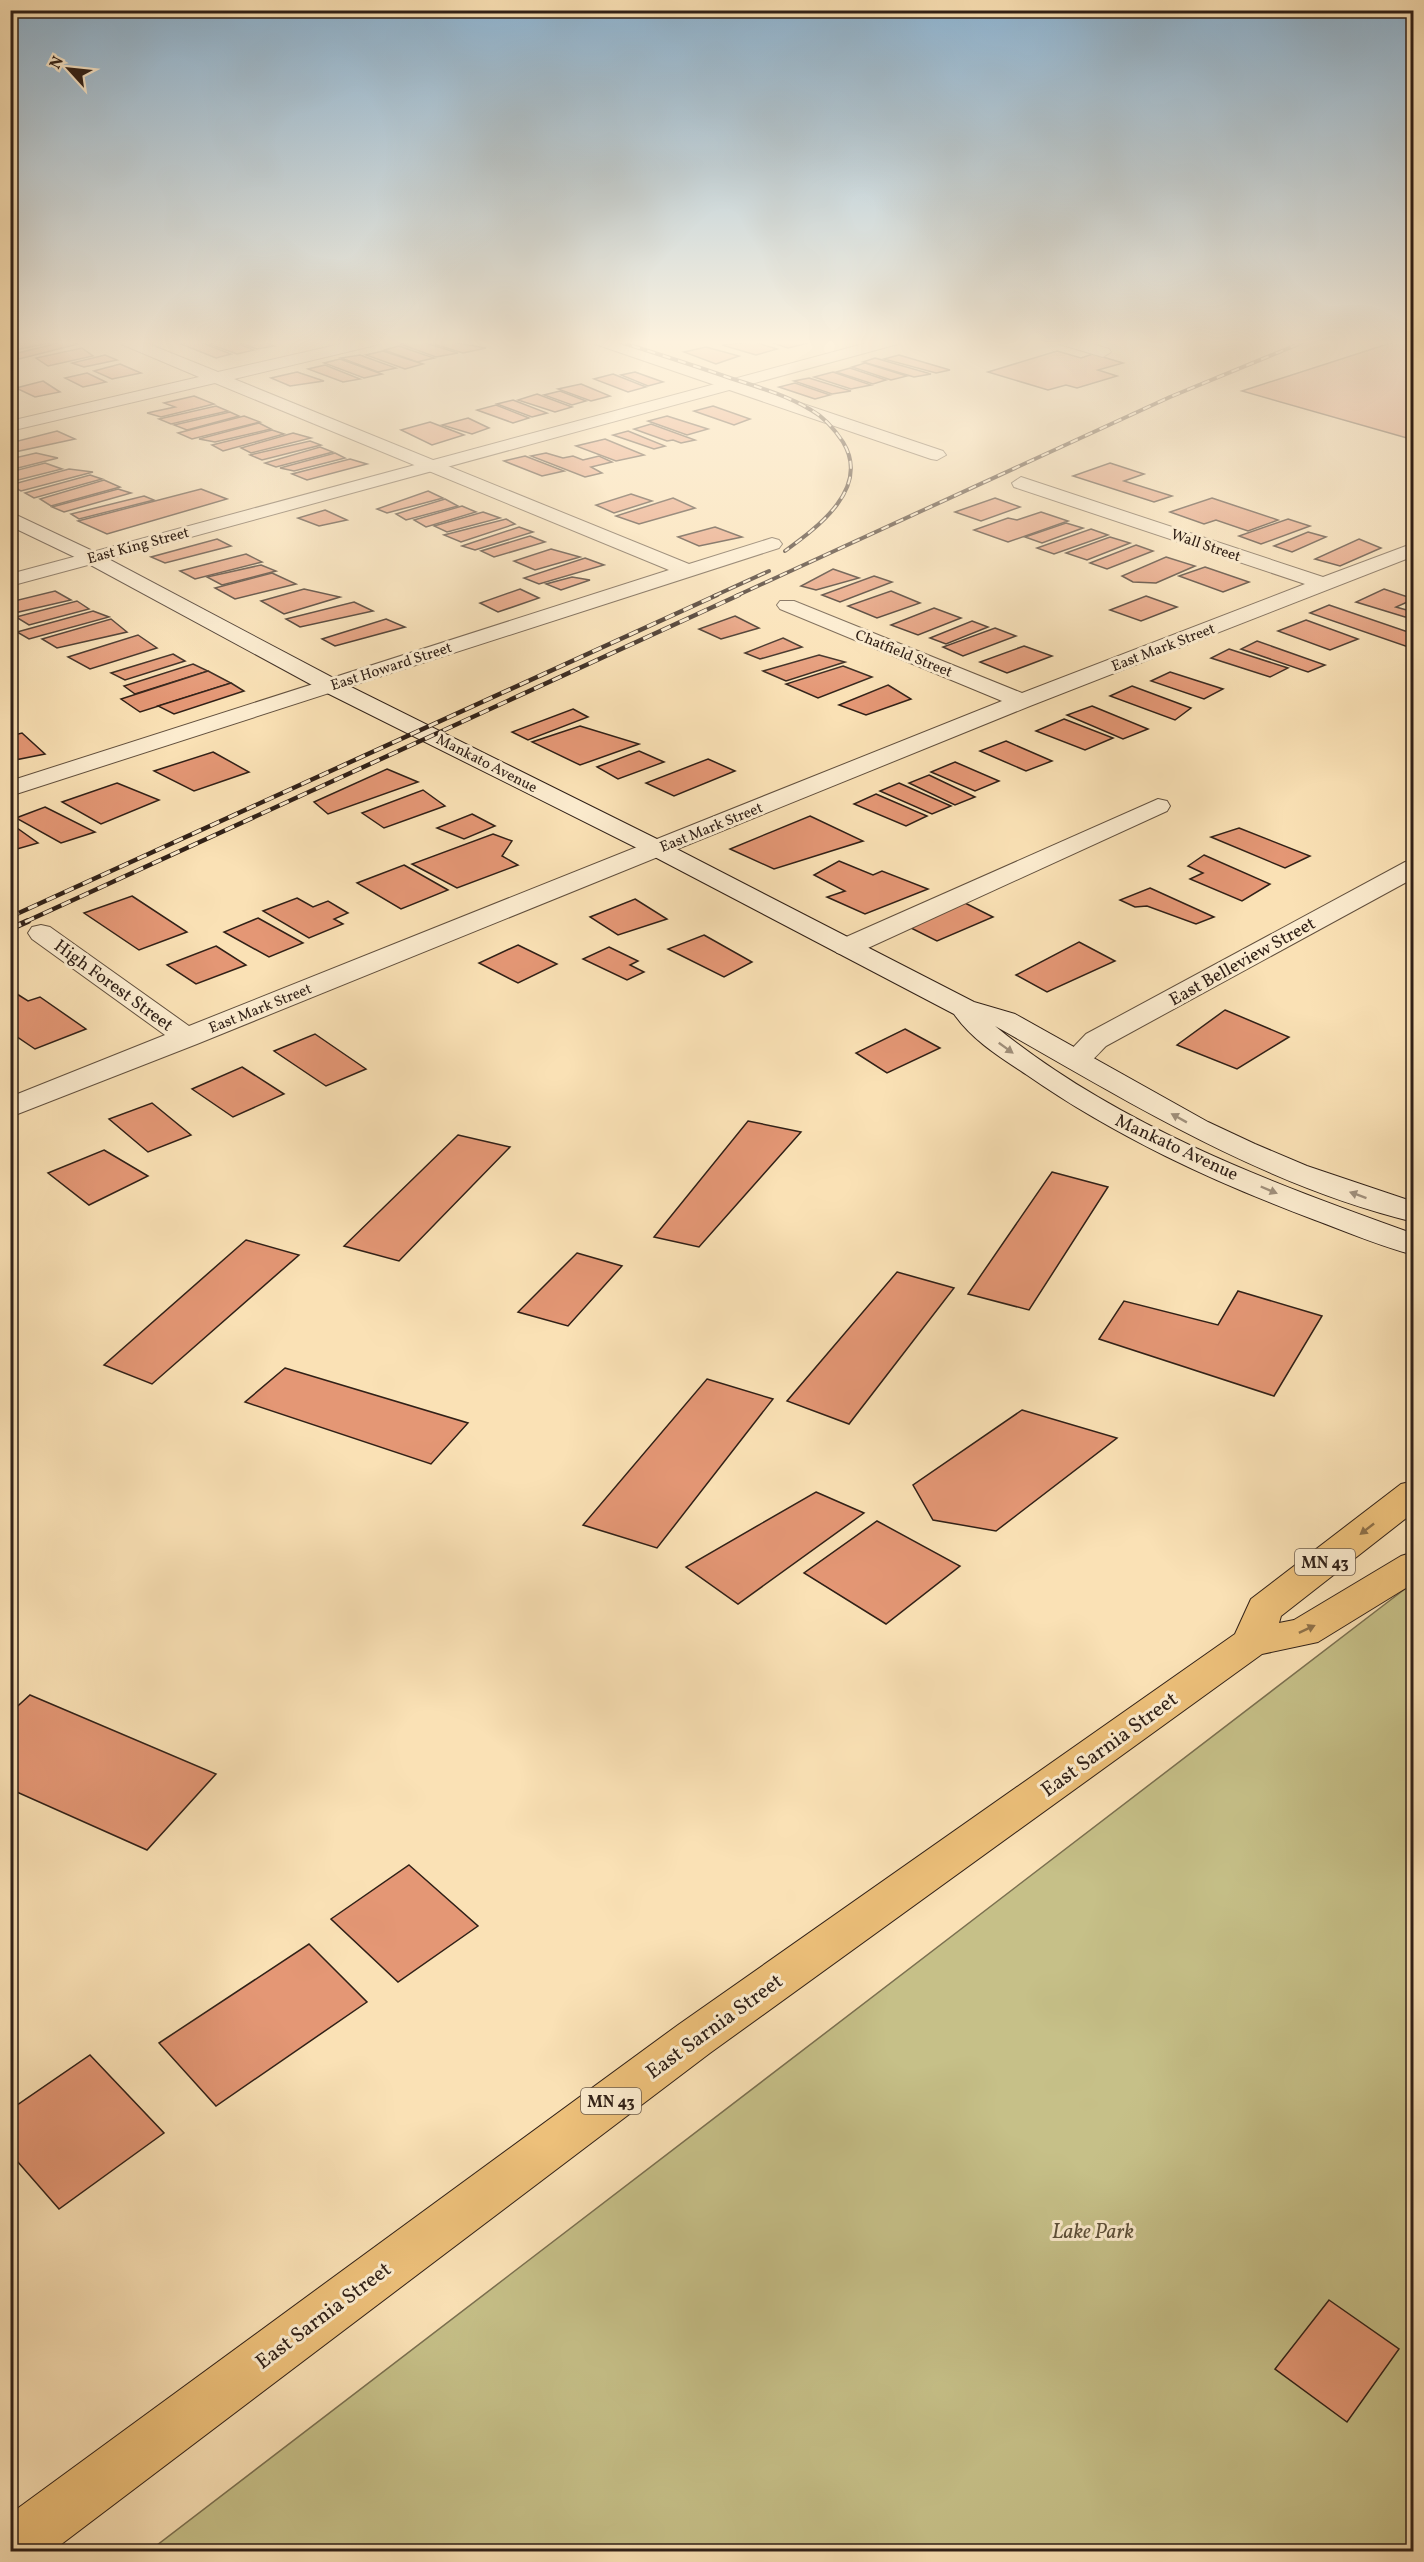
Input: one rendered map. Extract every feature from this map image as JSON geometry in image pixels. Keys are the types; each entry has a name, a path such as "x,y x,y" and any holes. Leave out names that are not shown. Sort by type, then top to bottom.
{"main road":[{"name":"MN 43","path":"1251,1642 1264,1610 1413,1493"},
{"name":"East Sarnia Street","path":"10,2548 694,2039 1251,1642 1304,1632 1413,1565"}],"street":[{"path":"423,461 688,570"},
{"name":"East King Street","path":"10,580 450,461"},
{"name":"Wall Street","path":"1021,483 1324,584"},
{"name":"Mankato Avenue","path":"10,518 92,558 331,686 658,849 964,1008 1005,1020 1197,1128 1296,1173 1413,1213"},
{"name":"East Howard Street","path":"10,789 772,544"},
{"name":"East Mark Street","path":"10,1108 1022,701 1413,549"},
{"name":"Chatfield Street","path":"787,605 1022,701"},
{"path":"847,947 1158,806"},
{"name":"East Belleview Street","path":"1076,1060 1096,1040 1413,867"},
{"name":"High Forest Street","path":"41,933 187,1038"},
{"name":"Mankato Avenue","path":"964,1008 977,1027 1060,1087 1113,1117 1272,1191 1413,1245"}],"green space":[{"name":"Lake Park","path":"1413,1583 1413,2551 148,2552 1397,1595"}],"building":[{"path":"10,461 48,461 10,470"},
{"path":"273,461 300,461 276,467 265,463"},
{"path":"307,461 335,461 294,471 280,468"},
{"path":"344,461 367,464 307,480 292,474"},
{"path":"504,461 537,461 564,471 542,476"},
{"path":"543,461 612,462 591,467 602,473 585,477"},
{"path":"45,463 62,469 10,482 10,472"},
{"path":"1110,463 1144,474 1124,481 1172,496 1154,502 1073,476"},
{"path":"69,469 93,472 21,491 10,485"},
{"path":"90,475 102,479 34,498 25,493"},
{"path":"104,480 120,487 51,506 40,499"},
{"path":"118,489 131,493 64,512 52,507"},
{"path":"201,489 227,499 107,534 78,521"},
{"path":"428,491 443,498 387,513 377,509"},
{"path":"631,494 652,501 614,513 596,505"},
{"path":"144,496 154,500 79,519 71,514"},
{"path":"673,498 695,508 639,524 616,516"},
{"path":"995,498 1020,507 981,521 955,512"},
{"path":"1212,498 1278,520 1248,531 1216,520 1204,524 1170,512"},
{"path":"445,499 458,506 406,520 396,514"},
{"path":"462,506 476,512 426,527 414,520"},
{"path":"325,510 347,520 319,526 298,518"},
{"path":"483,512 500,518 447,532 434,526"},
{"path":"1041,512 1068,521 1008,542 974,530 1008,518 1017,520"},
{"path":"506,519 515,524 461,542 444,535"},
{"path":"1288,519 1310,526 1261,544 1239,536"},
{"path":"1066,523 1083,528 1042,543 1025,537"},
{"path":"519,527 533,532 475,550 462,546"},
{"path":"715,527 742,537 699,546 678,537"},
{"path":"1091,529 1108,535 1054,554 1037,548"},
{"path":"1308,532 1326,537 1292,552 1274,546"},
{"path":"530,536 545,542 494,557 481,551"},
{"path":"1110,537 1130,543 1087,560 1066,553"},
{"path":"217,539 231,546 165,563 151,557"},
{"path":"1359,539 1381,548 1340,566 1315,559"},
{"path":"1136,545 1153,551 1107,569 1090,563"},
{"path":"551,549 580,557 535,570 514,561"},
{"path":"246,554 262,562 195,579 180,571"},
{"path":"1166,557 1195,566 1156,583 1133,582 1122,576"},
{"path":"585,558 604,565 539,584 524,578"},
{"path":"261,565 276,571 222,585 207,577"},
{"path":"1205,567 1249,582 1223,592 1179,576"},
{"path":"833,569 859,578 816,590 801,586"},
{"path":"272,573 296,584 235,599 215,588"},
{"path":"874,576 892,582 840,602 822,595"},
{"path":"572,577 590,580 561,590 546,584"},
{"path":"304,589 340,597 284,614 261,601"},
{"path":"520,589 539,598 498,612 480,603"},
{"path":"1384,589 1414,599 1396,607 1414,612 1414,616 1405,617 1356,602"},
{"path":"55,591 71,600 10,614 10,602"},
{"path":"891,591 920,603 877,618 848,606"},
{"path":"1146,596 1177,607 1141,621 1110,610"},
{"path":"77,601 89,609 29,625 16,617"},
{"path":"354,602 373,611 300,627 286,619"},
{"path":"1329,605 1414,634 1414,649 1310,613"},
{"path":"934,608 961,618 918,635 891,625"},
{"path":"93,611 109,617 29,639 17,632"},
{"path":"735,616 759,628 721,639 699,629"},
{"path":"111,619 127,632 57,648 42,639"},
{"path":"386,619 405,627 335,646 322,639"},
{"path":"1306,620 1358,639 1330,650 1278,631"},
{"path":"972,621 988,627 946,644 930,638"},
{"path":"995,628 1016,636 963,656 943,647"},
{"path":"138,635 157,648 90,669 68,657"},
{"path":"783,638 802,647 760,659 745,653"},
{"path":"1257,641 1325,665 1308,672 1241,649"},
{"path":"1024,646 1052,656 1007,673 980,662"},
{"path":"1229,649 1288,668 1270,677 1211,658"},
{"path":"173,654 185,661 125,680 111,673"},
{"path":"819,655 845,662 786,681 763,671"},
{"path":"193,664 208,671 135,694 124,686"},
{"path":"843,666 872,677 818,698 786,684"},
{"path":"208,671 231,683 140,712 121,699"},
{"path":"1170,672 1223,689 1204,699 1151,681"},
{"path":"231,683 244,691 174,714 158,706"},
{"path":"888,685 911,699 866,715 839,705"},
{"path":"1132,686 1191,708 1175,720 1110,696"},
{"path":"1092,706 1148,729 1123,739 1067,715"},
{"path":"573,709 588,717 528,740 512,732"},
{"path":"1064,719 1113,738 1085,750 1036,731"},
{"path":"580,726 639,744 580,765 532,742"},
{"path":"22,733 45,754 10,761 10,736"},
{"path":"1006,741 1052,761 1026,771 980,751"},
{"path":"639,751 664,762 618,779 597,767"},
{"path":"213,752 249,772 194,791 154,771"},
{"path":"708,759 735,771 674,796 646,783"},
{"path":"955,762 999,781 975,791 931,772"},
{"path":"387,769 418,782 328,814 314,802"},
{"path":"929,775 975,797 955,805 909,783"},
{"path":"117,783 159,800 101,824 62,802"},
{"path":"899,783 951,806 932,814 880,791"},
{"path":"423,790 445,806 384,828 362,813"},
{"path":"876,794 927,816 906,826 854,804"},
{"path":"45,807 95,832 61,843 16,818"},
{"path":"472,814 495,826 464,839 437,828"},
{"path":"810,816 863,841 774,869 730,849"},
{"path":"10,823 38,843 10,851"},
{"path":"1239,828 1310,856 1285,868 1211,837"},
{"path":"493,834 512,841 502,856 518,865 457,888 412,864"},
{"path":"1204,855 1270,884 1242,901 1190,879 1203,873 1188,866"},
{"path":"839,861 873,875 882,871 928,889 865,914 827,897 845,891 814,875"},
{"path":"404,865 448,890 401,909 357,883"},
{"path":"1150,888 1214,917 1196,924 1147,906 1135,907 1120,900"},
{"path":"132,896 187,932 139,950 84,913"},
{"path":"297,898 313,907 328,901 348,913 334,919 343,924 309,938 263,911"},
{"path":"635,899 667,919 618,935 590,917"},
{"path":"963,902 993,917 937,941 907,926"},
{"path":"258,918 303,943 269,957 224,932"},
{"path":"704,935 752,962 724,977 668,949"},
{"path":"1079,942 1115,961 1047,992 1016,975"},
{"path":"518,945 557,964 518,983 479,963"},
{"path":"216,946 246,965 196,984 167,965"},
{"path":"609,947 638,961 630,965 644,972 627,980 583,959"},
{"path":"17,994 28,1001 40,997 86,1029 35,1049 10,1032 10,997"},
{"path":"1225,1010 1289,1037 1237,1069 1177,1045"},
{"path":"905,1029 940,1048 887,1073 856,1053"},
{"path":"315,1034 366,1069 326,1086 274,1051"},
{"path":"242,1067 284,1094 233,1117 192,1089"},
{"path":"152,1103 191,1135 148,1152 109,1119"},
{"path":"748,1121 801,1132 699,1247 654,1237"},
{"path":"458,1135 510,1147 399,1261 344,1246"},
{"path":"104,1150 148,1176 89,1205 48,1173"},
{"path":"1052,1172 1108,1187 1029,1310 968,1294"},
{"path":"246,1240 299,1255 152,1384 104,1365"},
{"path":"577,1253 622,1266 568,1326 518,1312"},
{"path":"897,1272 954,1288 849,1424 787,1401"},
{"path":"1238,1291 1322,1316 1274,1396 1099,1339 1124,1301 1218,1325"},
{"path":"285,1368 468,1423 431,1464 245,1402"},
{"path":"707,1379 773,1399 657,1548 583,1525"},
{"path":"1022,1410 1117,1438 996,1531 933,1520 913,1485"},
{"path":"816,1492 864,1513 738,1604 686,1567"},
{"path":"877,1521 960,1566 886,1624 804,1573"},
{"path":"30,1695 216,1774 147,1850 10,1789 10,1713"},
{"path":"409,1865 478,1926 398,1982 331,1919"},
{"path":"309,1944 367,2002 216,2106 159,2043"},
{"path":"90,2055 164,2133 59,2209 10,2153 10,2110"},
{"path":"1329,2300 1399,2349 1347,2422 1275,2369"}],"railway":[{"path":"785,551 812,530 837,505 846,490 850,475 850,461"},
{"path":"736,596 1031,461"},
{"path":"714,596 769,571"},
{"path":"10,917 717,595"},
{"path":"25,922 739,595"},
{"path":"10,929 28,921"}]}
